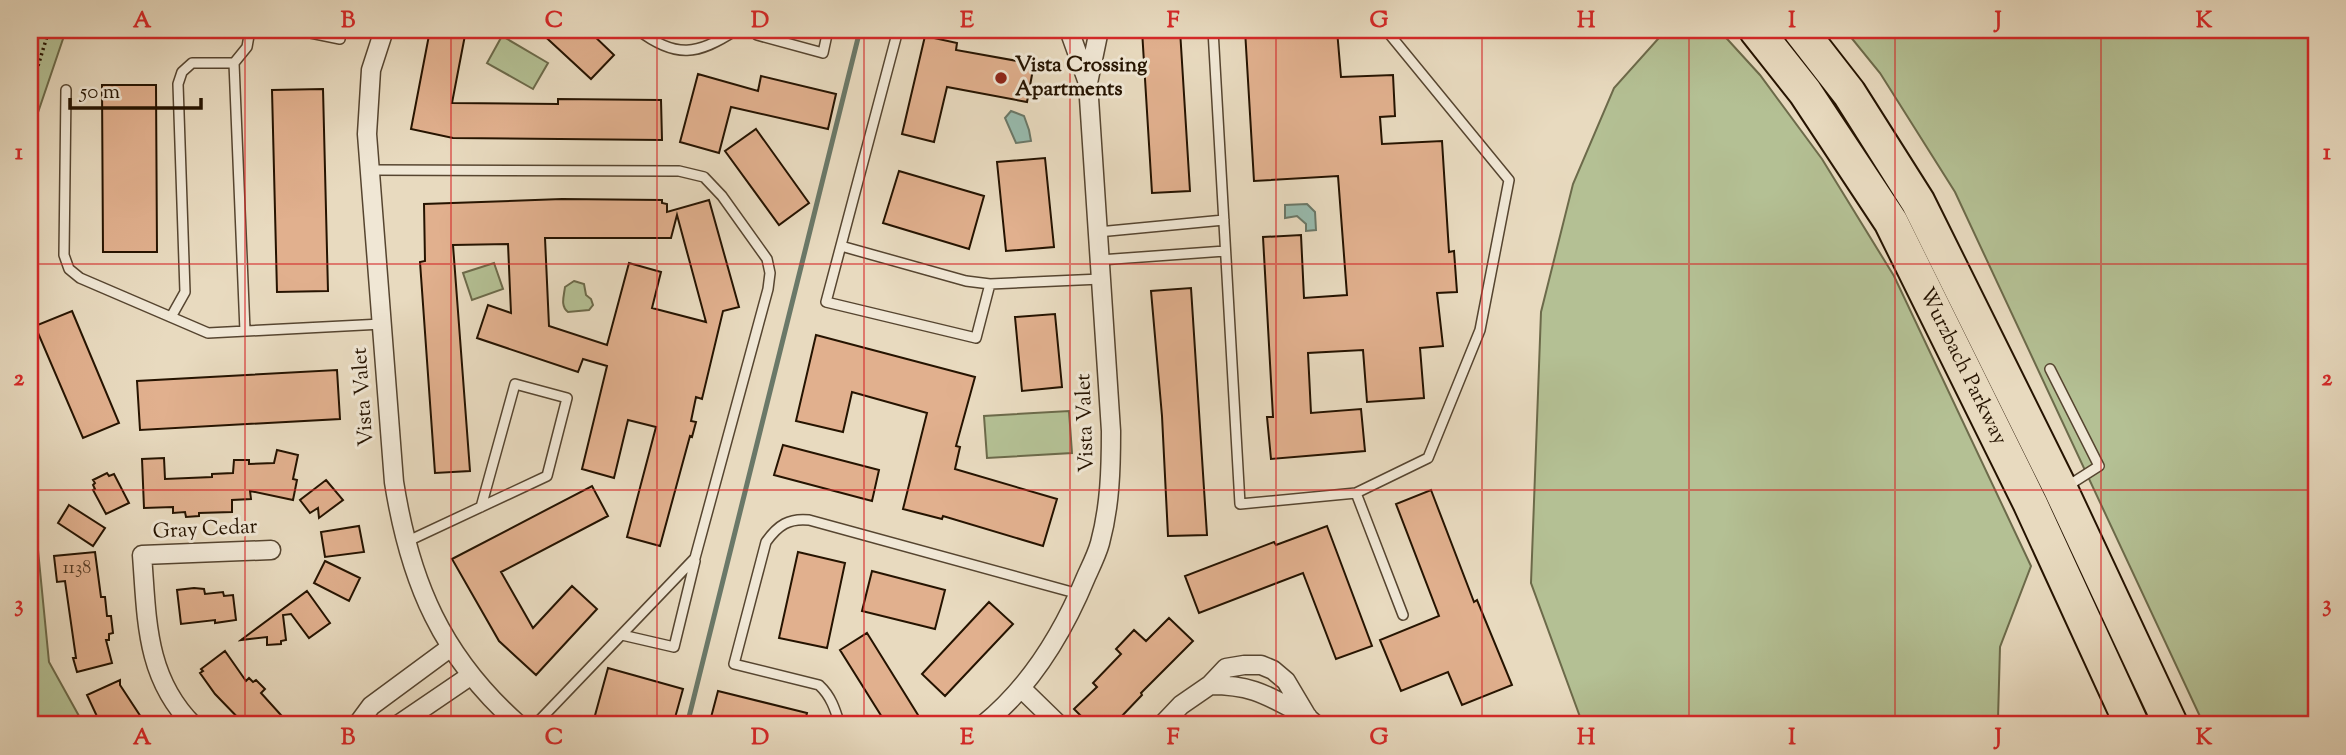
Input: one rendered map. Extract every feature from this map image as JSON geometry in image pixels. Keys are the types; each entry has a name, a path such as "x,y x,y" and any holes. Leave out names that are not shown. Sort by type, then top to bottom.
{"highway":[{"name":"Wurzbach Parkway","path":"1756,30 1805,92 1891,222 2030,503 2132,725"},
{"name":"Wurzbach Parkway","path":"1800,30 1849,93 1918,202 2061,490 2171,725"}],"street":[{"name":"Vista Valet","path":"384,30 371,70 367,134 394,482 406,542 443,636 470,676 494,703 519,725"},
{"name":"Vista Valet","path":"993,722 1049,650 1079,594 1100,544 1108,507 1111,431 1088,83 1069,30"},
{"name":"Vista Valet","path":"1088,83 1100,30"},
{"name":"Gray Cedar","path":"193,725 169,694 154,659 148,638 142,555 271,550"},
{"path":"357,725 371,706 451,648"},
{"path":"1162,725 1181,705 1210,685 1226,668 1261,665 1273,670 1286,681 1312,721"},
{"path":"394,689 405,720 470,676"},
{"path":"1210,685 1249,688 1264,693 1312,721"},
{"path":"1021,688 1059,725"}],"lane":[{"path":"245,331 234,63 247,47 250,30"},
{"path":"296,30 340,39"},
{"path":"638,30 664,46 684,52 703,49 736,30"},
{"path":"753,30 757,36 823,53 828,30"},
{"path":"898,30 826,302 976,338 990,284"},
{"path":"1213,30 1240,505 1356,493 1429,458 1480,330 1509,180 1386,30"},
{"path":"172,317 185,292 178,84 182,72 192,63 234,63"},
{"path":"66,90 64,255 69,269 80,278 208,333 382,324"},
{"path":"370,170 679,171 704,177 722,196 767,259 770,273 768,289 695,558 674,647 622,635"},
{"path":"1098,232 1224,220"},
{"path":"841,246 965,281 990,284 1101,279"},
{"path":"1100,260 1226,251"},
{"path":"2050,369 2099,466 2061,490"},
{"path":"406,542 481,507 547,476 567,398 515,384 481,507"},
{"path":"1356,493 1403,615"},
{"path":"840,725 834,705 818,685 734,664 766,541 784,522 809,520 1079,594"},
{"path":"535,725 695,558"}],"path":[{"path":"30,92 49,30"}],"shaded area":[{"path":"30,30 66,30 30,136"},
{"path":"1666,30 1719,30 1760,75 1822,159 1894,276 2031,566 2000,647 1998,719 2001,725 1583,725 1531,583 1541,312 1573,184 1614,88"},
{"path":"1845,30 2316,30 2316,725 2204,725 1955,192 1880,73"},
{"path":"502,36 548,63 533,89 487,63"},
{"path":"1011,111 1024,116 1031,141 1016,143 1005,118"},
{"path":"1307,204 1315,212 1316,230 1306,231 1306,224 1297,216 1285,218 1285,205"},
{"path":"494,263 503,289 472,300 463,273"},
{"path":"574,281 584,284 586,295 593,305 589,310 568,312 564,307 565,287"},
{"path":"1069,411 1072,453 987,458 984,416"},
{"path":"30,469 49,662 84,725 30,725"}],"building":[{"path":"430,30 466,30 452,103 558,104 558,99 661,100 662,140 453,138 411,129"},
{"path":"538,30 588,30 614,55 591,79"},
{"path":"1142,30 1180,30 1190,191 1152,193"},
{"path":"1245,30 1337,30 1341,77 1393,75 1395,116 1380,117 1382,144 1442,141 1449,252 1454,251 1457,292 1437,293 1443,346 1420,348 1424,398 1367,402 1363,350 1308,353 1311,413 1361,409 1365,451 1271,459 1267,417 1273,417 1263,237 1301,235 1304,298 1347,295 1338,176 1254,181"},
{"path":"925,36 957,43 956,50 1034,64 1027,102 947,87 934,142 902,134"},
{"path":"698,74 758,91 761,76 836,94 828,129 731,107 719,153 680,142"},
{"path":"102,85 156,85 157,252 103,252"},
{"path":"323,89 328,291 277,292 272,90"},
{"path":"756,129 809,203 779,225 725,151"},
{"path":"1045,158 1054,247 1006,251 997,162"},
{"path":"899,171 984,196 969,249 883,223"},
{"path":"562,199 662,200 662,203 667,204 667,212 709,200 739,307 723,311 702,399 696,397 691,421 696,422 660,546 627,537 656,427 628,420 614,478 582,469 607,366 583,359 578,372 477,338 488,305 511,313 508,244 453,245 470,471 435,473 420,262 425,261 424,204","holes":["677,215 706,322 652,308 661,272 629,263 607,345 549,326 545,238 671,238"]},
{"path":"1191,288 1207,535 1168,536 1162,416 1151,291"},
{"path":"72,311 119,423 83,438 35,326"},
{"path":"1055,314 1062,387 1022,391 1015,317"},
{"path":"816,335 975,377 956,446 960,447 955,469 1057,499 1043,546 943,516 942,519 903,509 927,413 852,392 843,432 796,421"},
{"path":"337,370 340,419 140,430 137,381"},
{"path":"783,445 879,470 872,501 774,475"},
{"path":"277,450 298,455 293,479 297,480 293,500 250,491 251,499 232,500 232,512 199,513 199,516 186,517 185,512 173,513 173,507 144,508 142,459 164,458 165,479 212,477 212,474 233,473 234,460 249,460 249,464 274,463"},
{"path":"107,473 109,476 114,474 129,503 106,514 93,490 93,480"},
{"path":"326,480 343,500 319,518 318,508 310,513 300,500"},
{"path":"592,486 608,516 501,572 533,628 572,586 597,609 536,675 499,641 452,559"},
{"path":"1431,490 1474,602 1477,600 1512,685 1462,705 1448,672 1401,691 1380,640 1439,616 1396,504"},
{"path":"69,505 105,528 93,546 58,523"},
{"path":"359,526 364,552 325,557 321,532"},
{"path":"1327,526 1372,646 1336,659 1303,573 1199,613 1185,576 1274,542 1276,545"},
{"path":"95,552 101,597 105,597 107,616 111,616 113,633 109,634 109,640 106,640 112,663 77,672 73,658 76,658 65,581 57,582 54,556"},
{"path":"798,552 845,563 827,648 779,638"},
{"path":"325,561 360,578 349,601 314,583"},
{"path":"872,571 945,590 935,629 862,611"},
{"path":"204,589 205,594 223,592 224,596 233,595 236,620 181,624 177,590"},
{"path":"307,591 330,623 309,638 291,614 283,615 286,640 281,641 281,644 267,645 267,637 241,640"},
{"path":"989,602 1013,624 945,696 922,674"},
{"path":"1169,618 1193,641 1120,718 1127,725 1090,725 1074,709 1097,687 1093,683 1121,654 1116,649 1134,630 1146,641"},
{"path":"867,633 918,715 902,725 887,725 840,650"},
{"path":"225,651 246,681 249,678 253,682 256,680 265,689 261,693 290,725 245,725 215,694 200,673 203,671 201,669"},
{"path":"608,668 683,689 673,725 618,725 594,719"},
{"path":"120,680 120,685 141,717 138,719 143,725 101,725 87,695"},
{"path":"718,691 807,713 804,725 709,725"}],"waterway":[{"path":"687,725 860,30"}],"place":[{"name":"Vista Crossing Apartments","path":"1001,78"}]}
